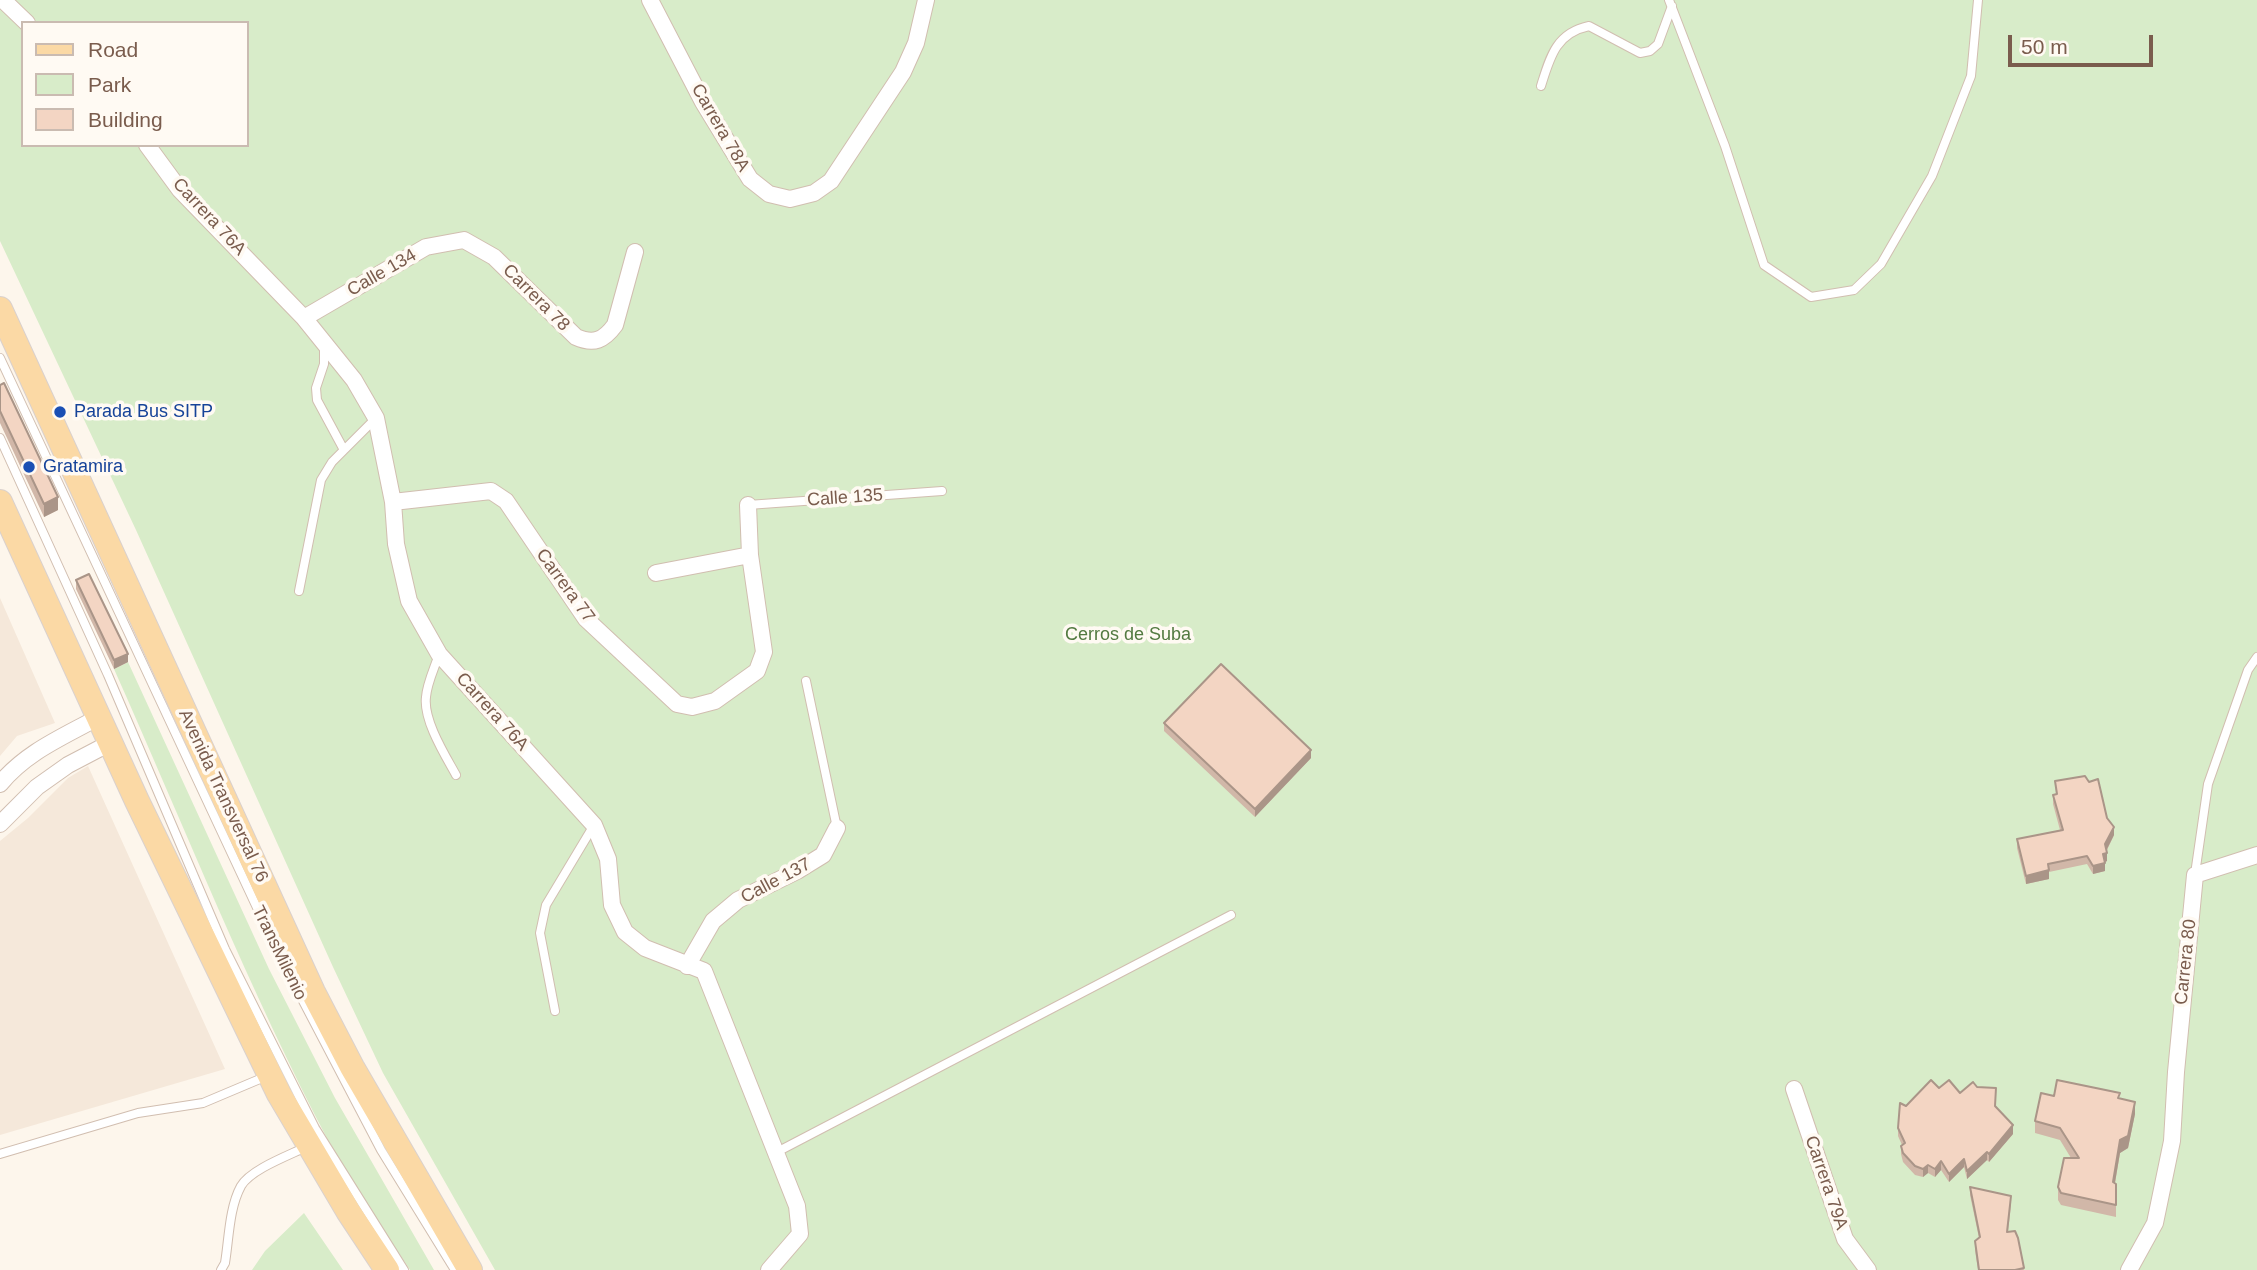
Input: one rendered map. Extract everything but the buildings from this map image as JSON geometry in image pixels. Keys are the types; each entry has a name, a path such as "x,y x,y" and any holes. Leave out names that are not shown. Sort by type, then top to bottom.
{"main road":[{"name":"Avenida Transversal 76","path":"0,309 313,992 352,1067 470,1270"},
{"path":"0,502 97,718 269,1074 348,1211 387,1270"}],"street":[{"path":"3,0 25,21"},
{"name":"Carrera 78A","path":"650,0 703,102 750,179 769,194 790,199 814,193 831,181 903,72 916,43 926,0"},
{"name":"Carrera 76A","path":"148,147 180,190 304,318 354,380 376,418 393,502 396,544 409,601 439,654 594,825 608,859 612,905 625,933 645,948 704,971 797,1206 800,1234 769,1270"},
{"name":"Calle 134","path":"304,318 426,247 464,240"},
{"name":"Carrera 78","path":"464,240 494,257 576,337 586,342 598,341 615,325 635,252"},
{"name":"Carrera 77","path":"393,502 491,491 506,501 586,619 677,704 692,707 715,701 757,671 764,652 750,555"},
{"path":"656,573 750,555 748,505"},
{"path":"0,783 18,764 37,750 97,718"},
{"path":"0,824 54,774 110,743"},
{"name":"Calle 137","path":"687,965 713,921 738,900 823,855 837,828"},
{"path":"2195,875 2257,855"},
{"name":"Carrera 80","path":"2129,1270 2155,1223 2172,1141 2195,875"},
{"name":"Carrera 79A","path":"1794,1089 1845,1238 1868,1270"}],"lane":[{"path":"1670,3 1725,146 1764,265 1811,297 1854,290 1881,264 1932,176 1971,76 1978,0"},
{"path":"1541,86 1560,40 1574,29 1589,26 1640,53 1650,51 1658,44 1670,3"},
{"path":"324,344 324,364 316,388 317,400 344,450"},
{"name":"TransMilenio","path":"0,358 281,959 381,1150 455,1270"},
{"path":"299,591 321,480 332,462 376,418"},
{"path":"0,438 108,675 225,949 315,1128 404,1270"},
{"name":"Calle 135","path":"748,505 942,491"},
{"path":"439,654 425,697 427,712 456,775"},
{"name":"Carrera 80","path":"2195,875 2208,784 2248,670 2257,657"},
{"path":"806,681 837,828"},
{"path":"555,1011 540,933 546,905 594,825"},
{"path":"775,1153 1231,915"},
{"path":"0,1154 138,1113 203,1102 269,1074"},
{"path":"221,1270 225,1263 235,1202 242,1185 255,1173 309,1146"}],"shaded area":[{"path":"0,598 55,723 17,736 0,756"},
{"path":"88,766 225,1069 0,1135 0,841 28,818 68,778"}],"green space":[{"name":"Cerros de Suba","path":"0,0 2257,0 2257,1270 495,1270 383,1073 136,530 0,241"},
{"path":"128,662 269,969 335,1098 434,1270 410,1270 358,1192 300,1086 245,968 114,669"},
{"path":"304,1213 343,1270 252,1270 265,1251"}],"place":[{"name":"Parada Bus SITP","path":"60,412"},
{"name":"Gratamira","path":"29,467"}]}
